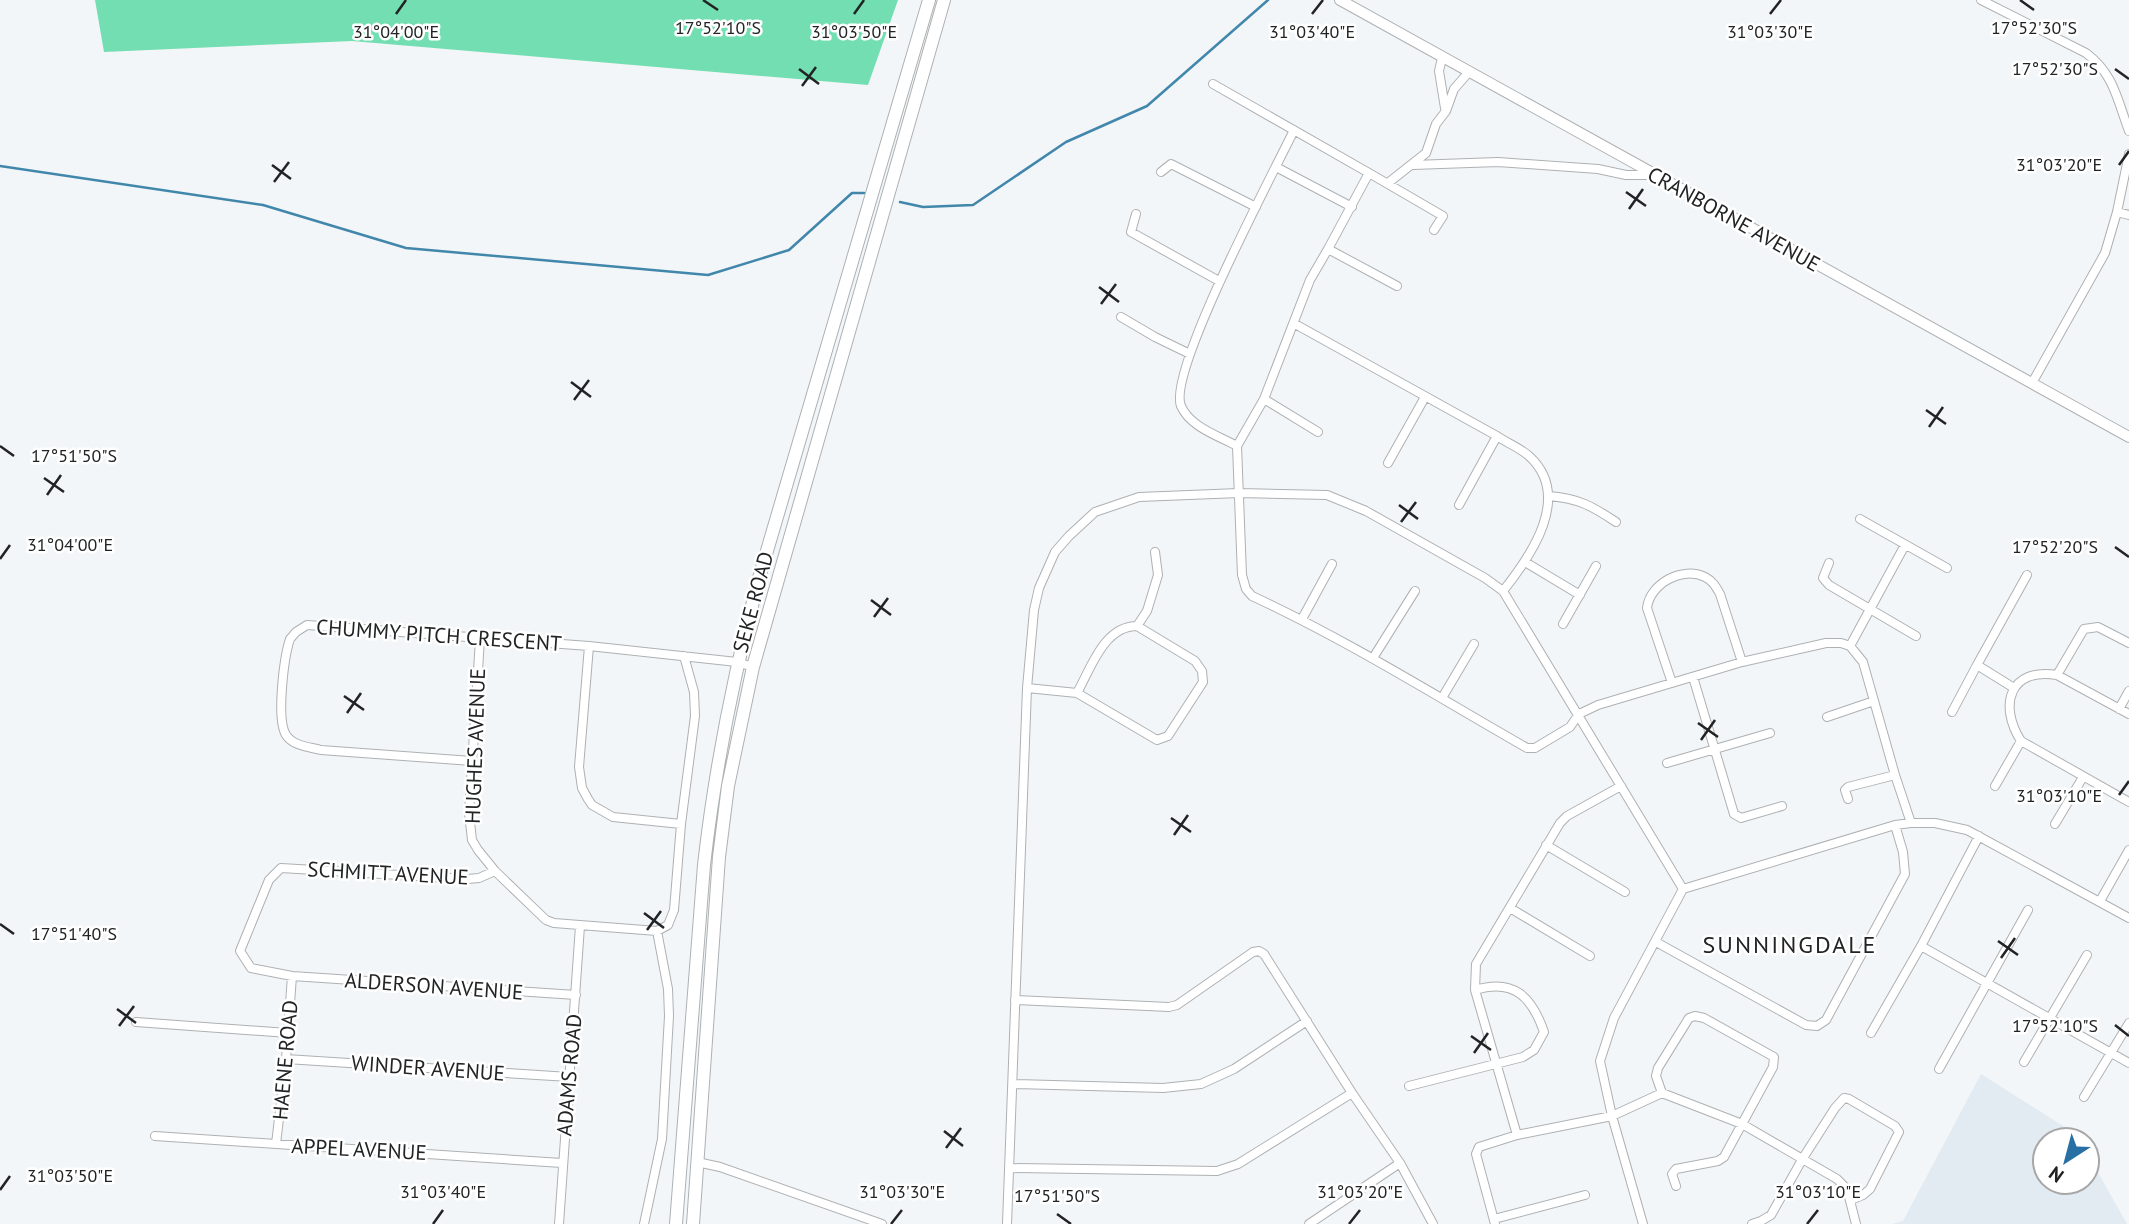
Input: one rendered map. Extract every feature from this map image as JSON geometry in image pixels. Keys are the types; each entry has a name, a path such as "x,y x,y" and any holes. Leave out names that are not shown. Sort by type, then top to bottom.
{"main road":[{"name":"SEKE ROAD","path":"676,1224 704,865 710,814 737,662 759,578 929,0"},
{"name":"SEKE ROAD","path":"693,1224 719,857 728,786 753,667 944,0"}],"street":[{"name":"CRANBORNE AVENUE","path":"1340,0 1359,4 1442,58 2129,438"},
{"path":"1981,0 2086,53 2101,65 2108,74 2129,131"},
{"path":"1442,58 1439,71 1446,111"},
{"path":"1388,183 1426,153 1436,124 1446,111 1454,89 1468,72"},
{"path":"1213,84 1443,216 1434,230"},
{"path":"1237,446 1196,424 1188,417 1180,403 1190,354 1219,281 1294,130"},
{"path":"2032,383 2105,253 2129,154"},
{"path":"1413,164 1498,162 1598,169 1626,175 1654,175"},
{"path":"1161,172 1171,163 1256,207"},
{"path":"1276,167 1352,206"},
{"path":"1369,173 1310,280 1264,399 1237,446 1242,575 1246,589 1252,596 1302,619 1373,658 1527,748 1535,748 1570,727 1578,714 1598,705 1742,662 1826,643 1850,646 1863,662 1911,822"},
{"path":"2117,212 2129,215"},
{"path":"1136,214 1130,232 1219,281"},
{"path":"1328,249 1396,286"},
{"path":"1121,317 1190,354"},
{"path":"1295,324 1528,456 1542,474 1548,496 1542,530 1525,562 1503,591"},
{"path":"1388,463 1425,397"},
{"path":"1264,399 1318,432"},
{"path":"1459,505 1496,436"},
{"path":"1007,1224 1027,688 1034,610 1039,588 1055,552 1095,512 1139,497 1313,493 1341,499 1366,511 1473,571 1503,591 1683,888"},
{"path":"1548,496 1587,503 1616,523"},
{"path":"1860,519 1947,568"},
{"path":"1850,646 1905,545"},
{"path":"1137,626 1147,611 1158,575 1155,552"},
{"path":"1525,562 1580,595"},
{"path":"1829,563 1823,573 1825,582 1916,636"},
{"path":"1302,619 1332,565"},
{"path":"1563,624 1596,566"},
{"path":"1672,683 1647,608 1656,589 1672,578 1693,574 1703,576 1714,584 1720,594 1742,662"},
{"path":"1952,712 2027,575"},
{"path":"1373,658 1415,591"},
{"name":"CHUMMY PITCH CRESCENT","path":"472,761 321,750 297,744 285,732 282,706 289,639 307,625 589,646 737,662 753,667"},
{"path":"1027,688 1077,693 1157,740 1168,736 1203,682 1203,675 1195,661 1137,626 1129,626 1118,630 1109,638 1077,693"},
{"path":"2057,675 2084,629 2098,627 2129,643"},
{"name":"HUGHES AVENUE","path":"480,639 472,761 472,840 495,871 546,919 554,923 657,931"},
{"path":"1442,698 1474,644"},
{"path":"589,646 579,767 582,788 592,805 613,817 681,824"},
{"path":"644,1224 662,1139 669,1016 668,989 657,931 668,925 674,910 696,702 684,656"},
{"path":"1977,665 2014,688"},
{"path":"2129,714 2057,675 2044,673 2021,679 2010,698 2010,719 2021,740 2129,802"},
{"path":"1693,677 1734,814 1741,818 1782,806"},
{"path":"2119,709 2129,691"},
{"path":"1827,718 1874,701"},
{"path":"1667,763 1770,733"},
{"path":"1995,786 2021,740"},
{"path":"1847,799 1845,790 1848,787 1895,775"},
{"path":"2055,824 2083,777"},
{"path":"1517,1135 1475,990 1476,964 1552,833 1567,816 1621,786"},
{"path":"1643,1224 1612,1116 1600,1061 1614,1018 1683,888 1911,822 1954,827 1979,836 2129,918"},
{"path":"1656,943 1806,1025 1817,1026 1826,1020 1905,874 1903,852 1895,825"},
{"path":"1871,1033 1979,836"},
{"path":"1546,845 1625,892"},
{"path":"2099,901 2129,849"},
{"name":"SCHMITT AVENUE","path":"281,868 467,879 479,878 495,871"},
{"name":"ALDERSON AVENUE","path":"281,868 269,880 240,951 251,968 292,976 576,995"},
{"path":"1510,908 1590,956"},
{"path":"1939,1069 2028,910"},
{"name":"ADAMS ROAD","path":"559,1224 580,926"},
{"path":"1921,946 2129,1063"},
{"path":"1015,1000 1169,1007 1177,1005 1253,952 1259,951 1264,954 1400,1163 1433,1224"},
{"path":"2024,1062 2087,955"},
{"name":"HAENE ROAD","path":"276,1144 292,976"},
{"path":"1409,1086 1529,1054 1541,1038 1544,1028 1536,1010 1525,997 1493,985 1475,990"},
{"path":"1662,1093 1656,1076 1658,1068 1689,1018 1695,1016 1704,1017 1774,1057 1773,1067 1724,1157 1718,1161 1673,1171 1676,1186"},
{"path":"1013,1084 1163,1088 1201,1084 1234,1069 1307,1021"},
{"path":"136,1022 288,1033"},
{"path":"2084,1097 2129,1023"},
{"name":"WINDER AVENUE","path":"286,1059 569,1077"},
{"path":"1009,1168 1196,1172 1228,1169 1352,1093"},
{"path":"1585,1195 1494,1222 1477,1151 1485,1144 1517,1135 1612,1116 1662,1093 1742,1124 1837,1179 1847,1189 1856,1224"},
{"path":"1752,1224 1761,1222 1771,1214 1803,1158 1844,1098 1895,1126 1899,1135 1870,1189 1851,1200"},
{"name":"APPEL AVENUE","path":"155,1136 562,1163"},
{"path":"697,1162 720,1167 883,1224"},
{"path":"1309,1224 1400,1163"}],"shaded area":[{"path":"1981,1074 2063,1126 2031,1126 2031,1196 2101,1196 2101,1178 2127,1224 1892,1224 1903,1221"}],"green space":[{"path":"95,0 898,0 868,85 352,41 104,52"}],"waterway":[{"path":"900,202 923,207 973,205 1066,142 1147,106 1268,0"},
{"path":"0,166 263,205 406,248 708,275 789,250 852,193 864,193"}],"district":[{"name":"SUNNINGDALE","path":"1790,944"}]}
